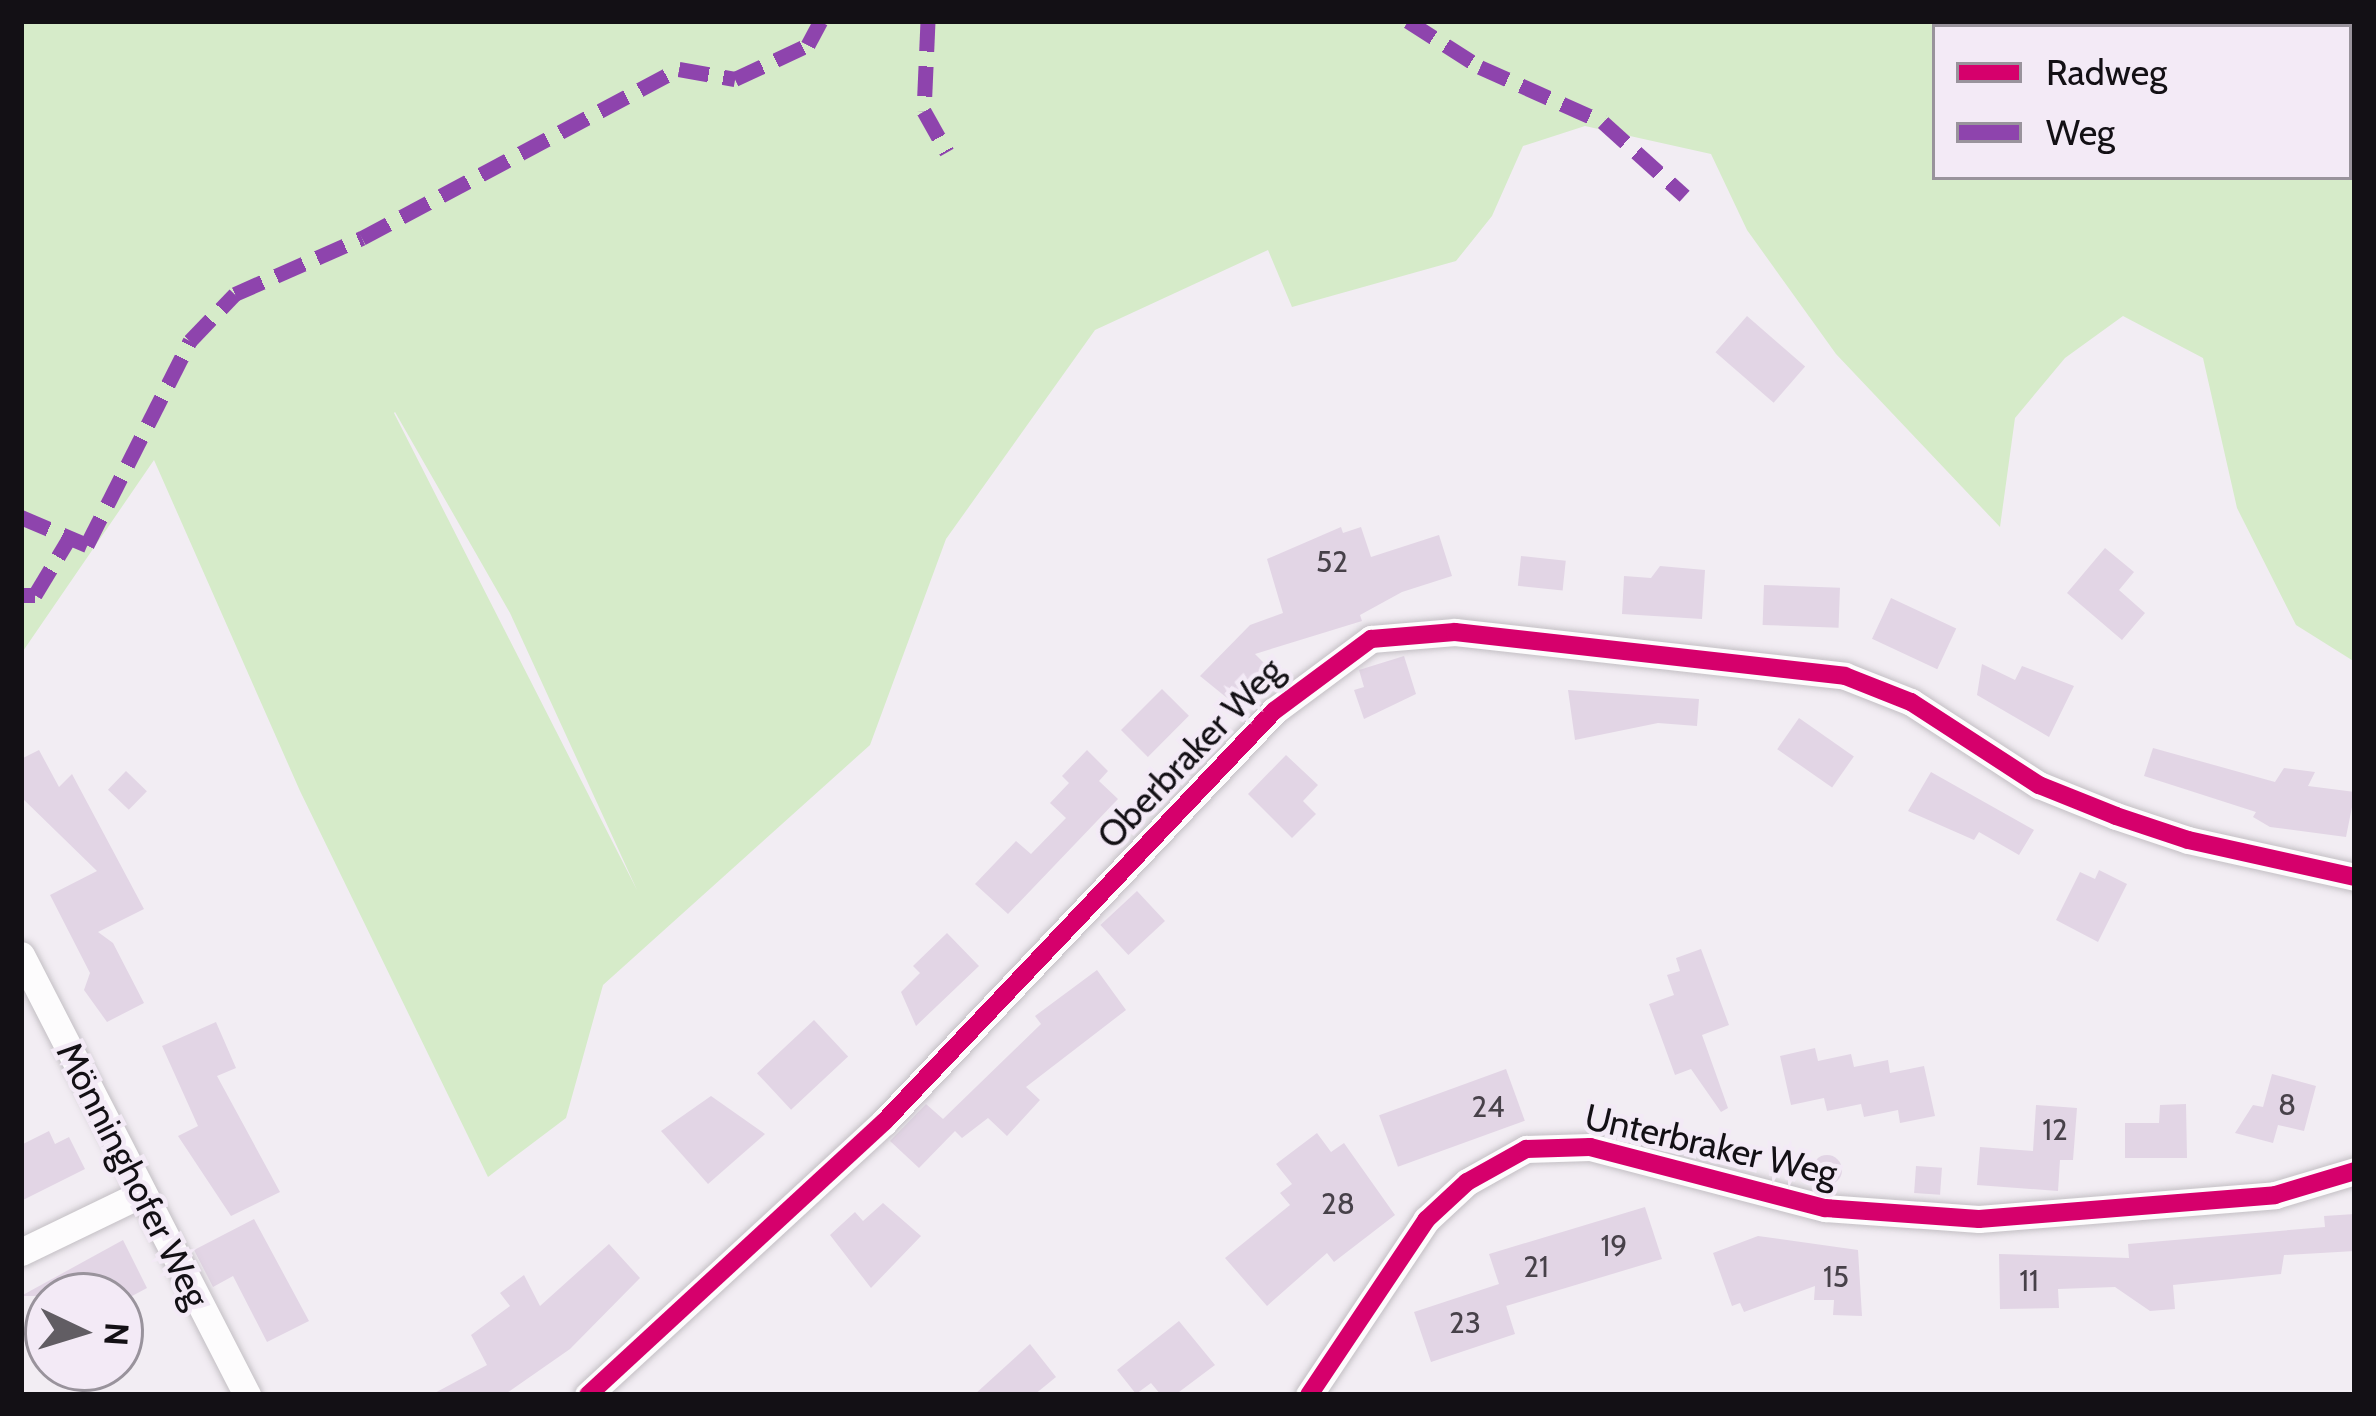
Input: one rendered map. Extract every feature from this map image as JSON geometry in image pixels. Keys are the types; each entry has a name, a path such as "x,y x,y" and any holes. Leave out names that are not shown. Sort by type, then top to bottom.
{"street":[{"name":"Oberbraker Weg","path":"588,1395 884,1122 1274,711 1371,639 1455,632 1845,676 1911,702 2039,784 2116,816 2355,877"},
{"name":"Mönninghofer Weg","path":"21,955 139,1195 247,1395"},
{"name":"Unterbraker Weg","path":"1309,1395 1426,1220 1467,1181 1526,1149 1590,1148 1825,1208 1979,1219 2276,1195 2355,1171"},
{"path":"21,1252 139,1195"}],"green space":[{"path":"21,21 2355,21 2355,662 2296,625 2237,508 2203,358 2123,316 2065,358 2015,418 2000,527 1836,354 1747,230 1711,154 1585,126 1523,146 1492,216 1456,261 1292,307 1268,250 1095,330 946,539 870,745 603,985 566,1118 488,1177 300,791 154,460 21,654","holes":["395,412 510,613 637,890"]}],"building":[{"path":"1747,316 1805,367 1774,403 1716,352"},
{"path":"1341,527 1343,533 1361,527 1371,557 1439,535 1452,576 1402,592 1360,615 1362,621 1255,654 1267,666 1232,702 1200,676 1250,625 1283,613 1267,559"},
{"path":"2105,548 2134,572 2119,590 2145,613 2122,640 2067,593"},
{"path":"1521,556 1566,561 1563,591 1518,586"},
{"path":"1660,566 1705,570 1702,619 1622,614 1624,576 1651,578"},
{"path":"1764,585 1840,588 1839,628 1763,625"},
{"path":"1891,598 1956,628 1937,669 1872,639"},
{"path":"1404,656 1416,694 1364,719 1354,690 1364,687 1359,670"},
{"path":"1982,664 2015,680 2022,666 2074,686 2049,737 1977,695"},
{"path":"1162,689 1189,716 1148,757 1121,730"},
{"path":"1568,690 1699,699 1697,726 1658,723 1575,740"},
{"path":"1799,718 1854,756 1832,788 1777,749"},
{"path":"2153,748 2275,782 2284,768 2315,772 2308,786 2355,792 2346,837 2270,827 2253,817 2256,812 2144,776"},
{"path":"39,750 59,787 72,774 144,909 98,932 113,943 144,1003 107,1022 84,990 90,973 50,895 97,871 21,797 21,759"},
{"path":"1087,750 1108,771 1099,781 1118,799 1008,914 975,884 1016,841 1031,854 1066,818 1050,803 1069,783 1062,776"},
{"path":"1286,755 1318,785 1303,801 1316,814 1292,838 1248,794"},
{"path":"126,771 147,791 129,810 108,790"},
{"path":"1931,772 2034,830 2019,855 1979,832 1974,840 1908,811"},
{"path":"2099,870 2127,884 2098,942 2056,920 2080,872 2095,879"},
{"path":"1137,891 1165,921 1128,955 1100,925"},
{"path":"947,933 979,966 916,1026 901,992 920,973 913,966"},
{"path":"1701,949 1729,1025 1702,1035 1728,1108 1721,1112 1691,1069 1675,1075 1649,1004 1674,995 1667,975 1680,971 1676,958"},
{"path":"1097,970 1126,1010 1026,1087 1040,1100 1007,1136 988,1118 962,1138 955,1131 919,1168 890,1141 926,1104 943,1119 1041,1024 1035,1016"},
{"path":"814,1020 848,1057 791,1110 757,1073"},
{"path":"216,1022 236,1068 217,1076 280,1192 231,1216 178,1136 198,1126 162,1046"},
{"path":"1815,1048 1818,1061 1851,1054 1854,1067 1888,1060 1890,1073 1924,1066 1935,1116 1900,1123 1898,1110 1864,1117 1861,1104 1827,1111 1824,1098 1791,1105 1780,1056"},
{"path":"1506,1069 1525,1121 1398,1167 1379,1115"},
{"path":"2272,1074 2316,1086 2304,1131 2278,1125 2273,1143 2235,1133 2253,1105 2263,1107"},
{"path":"711,1096 765,1134 708,1184 661,1131"},
{"path":"2186,1104 2187,1158 2125,1158 2125,1123 2159,1123 2160,1105"},
{"path":"2036,1105 2077,1108 2073,1160 2060,1160 2058,1191 1977,1185 1980,1147 2033,1151"},
{"path":"49,1131 55,1144 69,1137 85,1169 21,1201 21,1145"},
{"path":"1317,1133 1331,1152 1344,1143 1395,1215 1334,1262 1327,1253 1267,1306 1225,1258 1290,1205 1280,1193 1292,1184 1276,1164"},
{"path":"1827,1155 1838,1159 1842,1170 1838,1181 1827,1185 1816,1181 1812,1170 1816,1159"},
{"path":"1916,1166 1942,1168 1940,1195 1914,1193"},
{"path":"883,1203 921,1236 871,1288 830,1235 855,1212 863,1221"},
{"path":"1645,1207 1662,1259 1506,1306 1515,1334 1431,1362 1414,1312 1499,1284 1489,1254"},
{"path":"2355,1214 2355,1251 2284,1255 2281,1274 2173,1285 2175,1309 2150,1311 2115,1287 2058,1289 2059,1308 2000,1309 1999,1254 2129,1258 2128,1244 2325,1227 2324,1216"},
{"path":"254,1219 309,1321 267,1342 233,1276 213,1287 194,1250"},
{"path":"1758,1236 1858,1250 1862,1316 1833,1315 1834,1300 1814,1300 1815,1286 1744,1312 1740,1303 1732,1306 1713,1253"},
{"path":"123,1240 139,1272 65,1272"},
{"path":"609,1244 640,1278 570,1349 504,1395 431,1395 487,1365 471,1335 510,1306 500,1293 524,1275 540,1306"},
{"path":"1179,1321 1215,1365 1175,1395 1161,1395 1151,1383 1136,1394 1117,1370"},
{"path":"1030,1344 1056,1377 1034,1395 974,1395"}],"marked path":[{"path":"21,517 87,545 190,341 235,294 362,238 679,69 735,79 808,45 821,21"},
{"path":"928,21 924,111 947,152"},
{"path":"1408,21 1480,67 1603,122 1685,196"},
{"path":"21,595 35,595 70,537"}],"cycle path":[{"path":"588,1395 884,1122 1274,711 1371,639 1455,632 1845,676 1911,702 2039,785 2116,816 2188,840 2355,877"},
{"path":"1309,1395 1426,1220 1467,1182 1526,1149 1590,1147 1825,1208 1979,1219 2275,1195 2355,1171"}]}
